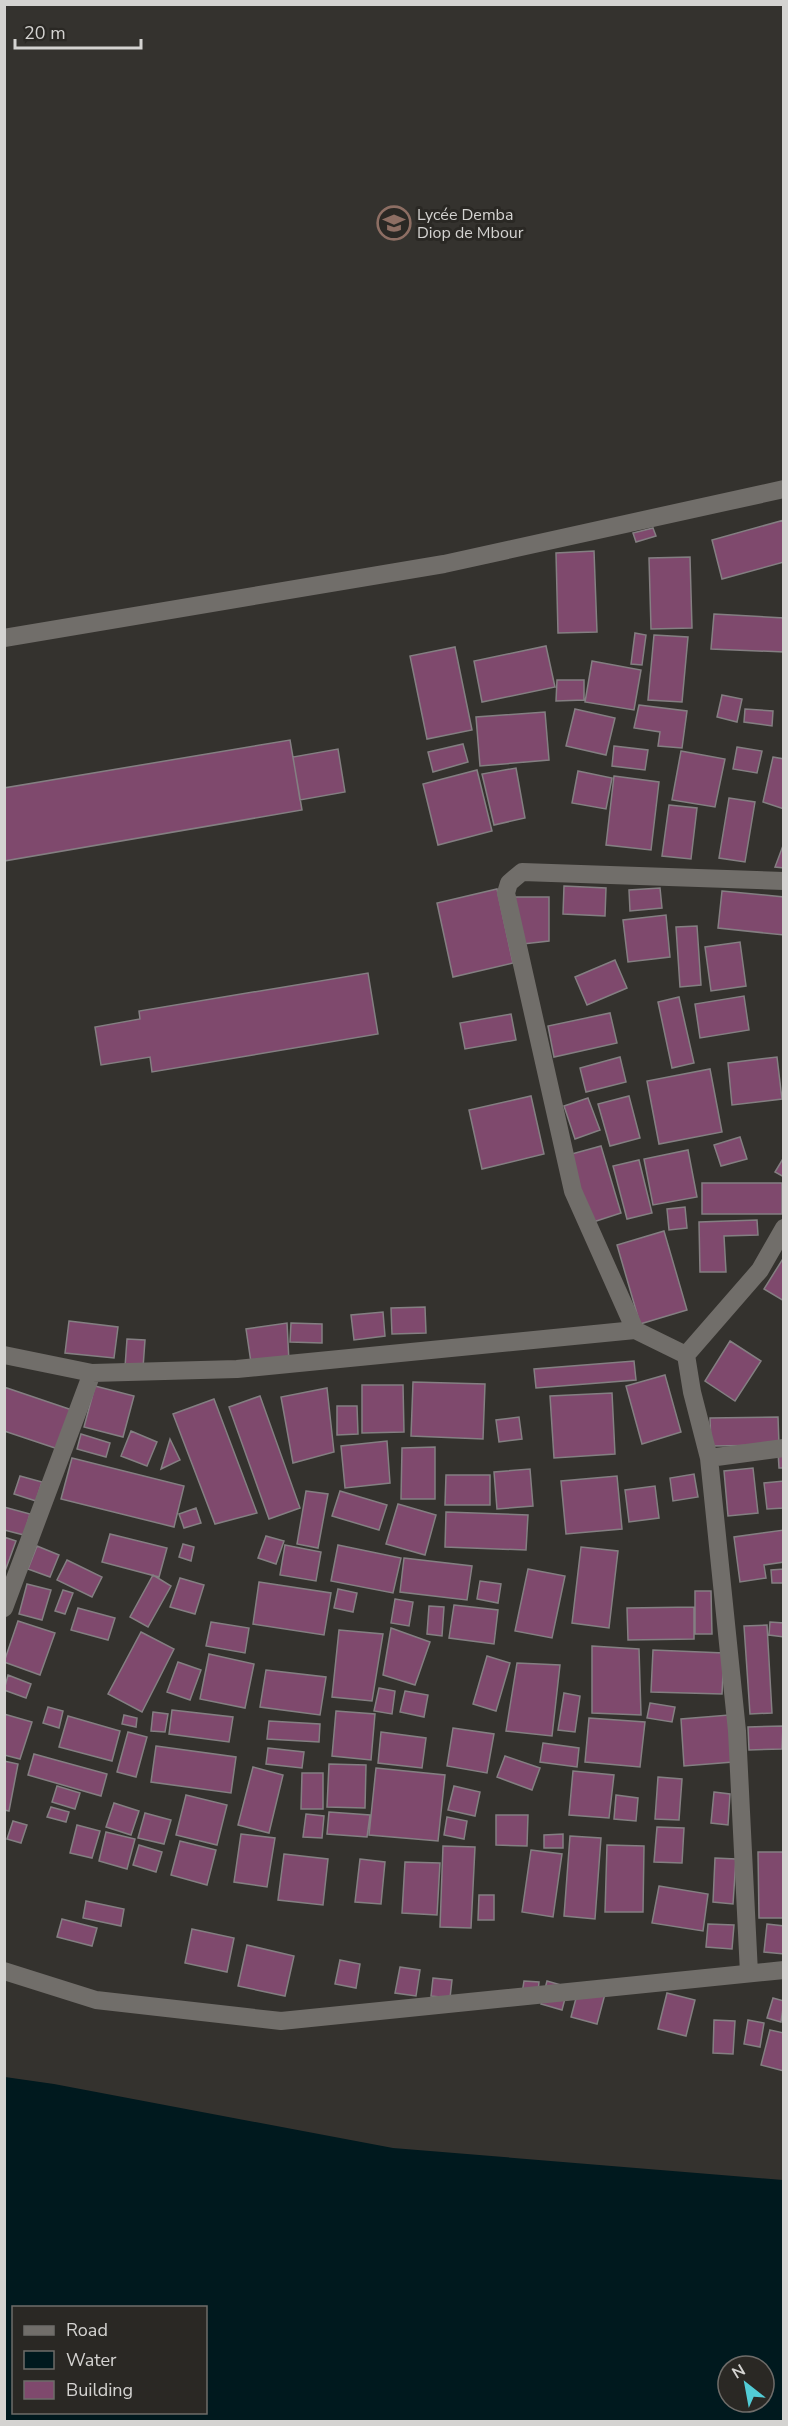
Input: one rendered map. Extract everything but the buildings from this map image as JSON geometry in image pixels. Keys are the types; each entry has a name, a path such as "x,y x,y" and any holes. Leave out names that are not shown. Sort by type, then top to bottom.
{"street":[{"path":"4,638 444,564 783,489"},
{"path":"635,1330 573,1191 509,911 506,893 509,883 522,872 783,881"},
{"path":"686,1355 760,1270 783,1228"},
{"path":"4,1355 92,1373 237,1369 635,1330 686,1355"},
{"path":"686,1355 692,1392 709,1458 738,1731 749,1973"},
{"path":"4,1608 92,1373"},
{"path":"709,1458 783,1448"},
{"path":"4,1971 96,2000 281,2021 783,1970"}],"water":[{"path":"5,2077 54,2084 393,2148 783,2180 783,2421 5,2421"}],"place":[{"name":"Lycée Demba Diop de Mbour","path":"394,223"}]}
